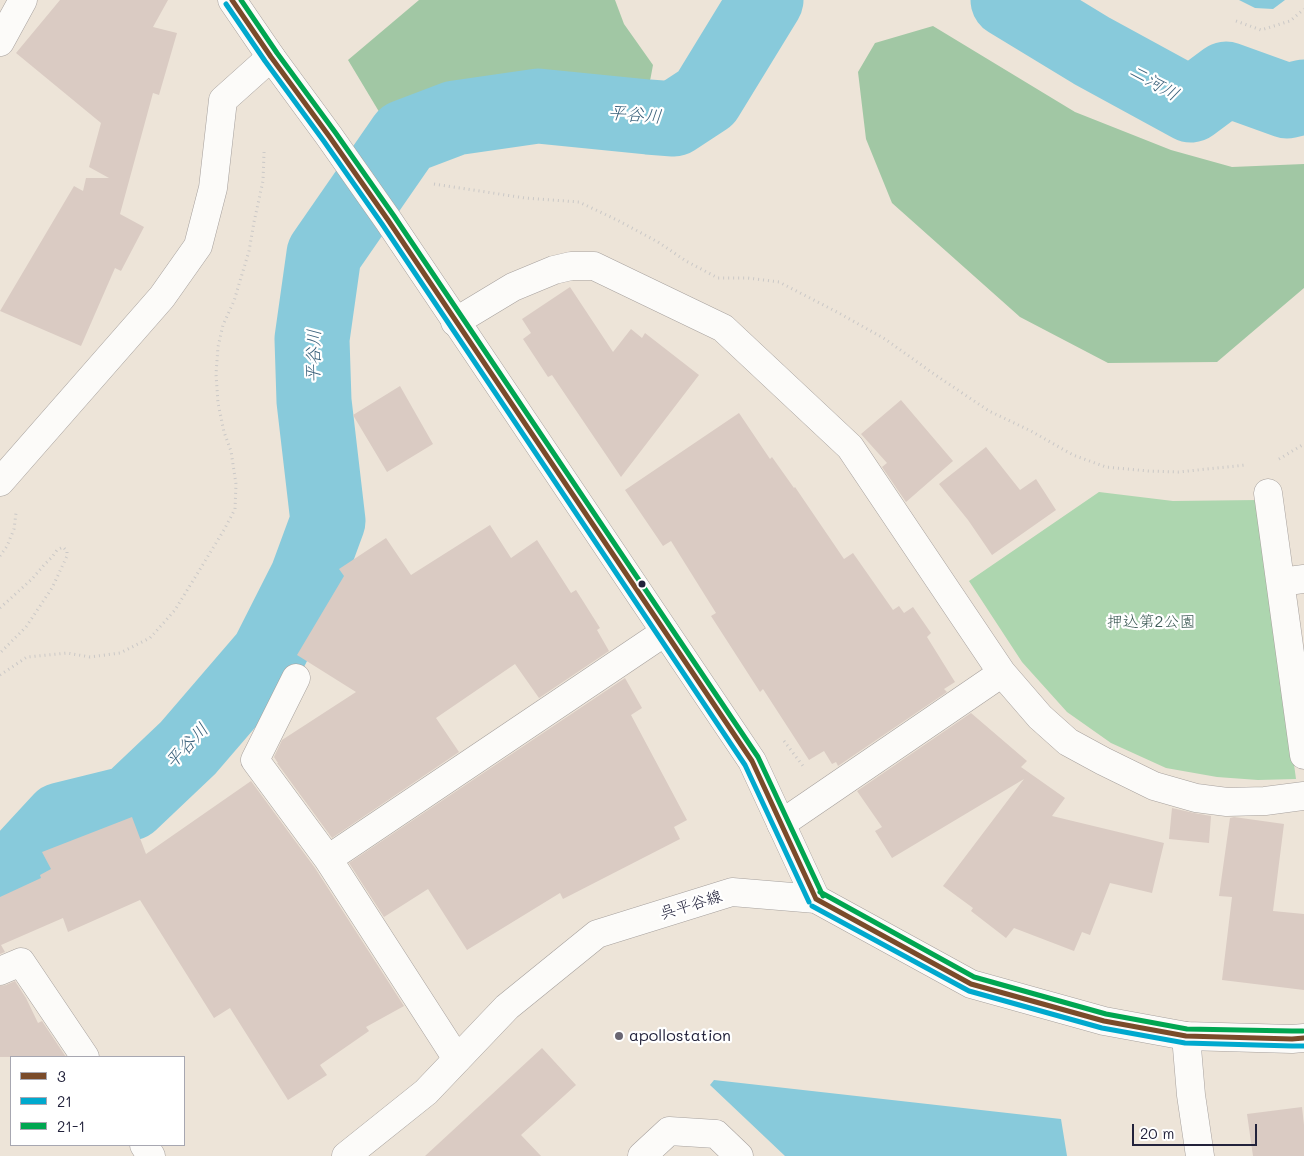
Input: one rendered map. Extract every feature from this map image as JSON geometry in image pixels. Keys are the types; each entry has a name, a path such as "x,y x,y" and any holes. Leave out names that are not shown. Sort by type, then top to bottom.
{"street":[{"path":"0,42 23,0"},
{"path":"232,0 388,220 752,761 816,899"},
{"path":"0,482 162,298 198,246 214,188 223,100 271,57"},
{"path":"455,322 513,288 554,270 571,266 594,266 723,328 850,447 1002,673 1040,717 1068,742 1154,786 1196,798 1227,802 1265,801 1304,796"},
{"path":"1268,493 1292,580 1304,755"},
{"path":"328,859 665,632"},
{"path":"781,824 1002,673"},
{"path":"296,678 255,760 328,859 457,1059"},
{"name":"呉平谷線","path":"346,1156 426,1092 507,1007 597,934 732,892 816,899 971,984 1104,1021 1186,1036 1304,1038"},
{"path":"0,971 21,962 84,1056"},
{"path":"1186,1036 1191,1095 1200,1156"},
{"path":"642,1156 668,1131 716,1134 738,1156"}],"path":[{"path":"1236,21 1262,30 1290,21 1304,9"},
{"path":"0,675 27,657 67,653 90,657 100,656 120,652 150,638 175,610 235,509 236,484 231,451 224,432 218,403 216,374 218,347 223,325 234,301 249,252 263,181 264,152"},
{"path":"434,184 525,198 579,202 658,242 686,261 718,278 748,278 779,282 885,339 989,411 1031,430 1074,455 1106,467 1178,472 1249,464"},
{"path":"1276,461 1304,444"},
{"path":"0,556 8,546 14,529 16,509"},
{"path":"0,608 32,579 57,550 64,547 67,551 67,556 52,588 26,627 0,653"}],"green space":[{"path":"419,0 615,0 624,24 653,65 650,81 584,90 525,79 387,125 348,60"},
{"path":"933,26 1075,112 1171,150 1232,167 1304,164 1304,288 1217,362 1108,363 1020,317 892,203 866,139 858,72 875,43"},
{"name":"押込第2公園","path":"1099,492 1173,501 1258,500 1296,779 1258,780 1217,777 1166,768 1111,743 1067,712 1022,662 969,581"}],"water":[{"path":"1239,0 1285,0 1273,9 1255,8"},
{"path":"714,1080 1061,1119 1067,1156 785,1156 710,1085"}],"building":[{"path":"60,0 168,0 153,27 177,33 159,95 153,93 120,214 144,227 121,271 115,268 81,346 0,311 74,186 83,191 86,178 109,178 89,167 101,123 16,53"},
{"path":"570,287 613,352 631,329 642,338 645,333 699,375 621,477 552,375 548,377 523,339 531,333 522,319"},
{"path":"400,386 433,444 387,472 353,415"},
{"path":"901,400 953,461 906,502 882,467 887,463 861,434"},
{"path":"739,413 770,459 772,457 795,487 844,559 853,553 893,610 899,606 904,613 913,607 931,633 927,637 955,682 944,689 947,692 838,766 836,762 832,764 824,751 809,760 763,689 760,692 711,616 716,613 671,541 663,546 625,490"},
{"path":"986,447 1020,490 1036,479 1056,510 992,555 968,520 939,484"},
{"path":"490,525 511,558 537,540 571,593 576,590 600,628 597,630 609,651 539,698 515,664 436,718 459,752 332,838 274,757 282,740 356,692 297,655 344,576 339,569 386,538 411,575"},
{"path":"625,678 642,708 631,715 687,820 674,827 680,839 563,899 560,893 467,950 428,889 384,917 349,863"},
{"path":"971,713 1027,761 1021,767 1065,798 1052,816 1164,843 1152,893 1110,883 1090,935 1082,932 1074,951 1014,928 1006,938 971,911 973,908 943,886 1024,779 892,858 875,831 882,827 857,791"},
{"path":"251,781 315,868 404,1006 366,1027 369,1031 320,1065 327,1075 288,1100 230,1008 214,1018 140,900 68,932 63,918 1,945 5,952 0,954 0,897 41,878 40,875 51,869 42,852 132,817 146,854"},
{"path":"1172,808 1211,816 1209,843 1169,839"},
{"path":"1230,818 1284,824 1273,911 1304,914 1304,990 1222,980 1232,897 1219,896"},
{"path":"15,981 38,1023 42,1021 65,1056 0,1057 0,986"},
{"path":"542,1048 576,1085 521,1135 541,1156 425,1156"},
{"path":"1302,1107 1304,1156 1253,1156 1247,1114"}],"waterway":[{"name":"平谷川","path":"0,880 11,874 61,820 130,803 188,748 268,655 307,578 328,521 314,401 312,339 324,254 405,137 455,118 538,106 674,119 706,98 766,0"},
{"name":"二河川","path":"1008,0 1092,51 1191,105 1226,79 1287,101 1304,97"}],"transit line":[{"name":"3","path":"232,0 388,220 752,761 816,899"},
{"name":"21-1","path":"241,0 394,216 758,757 823,896"},
{"name":"21","path":"226,4 382,224 745,765 809,902"},
{"name":"21-1","path":"820,892 974,977 1106,1014 1187,1029 1303,1031"},
{"name":"3","path":"816,899 971,984 1104,1021 1186,1036 1304,1038"},
{"name":"21","path":"812,906 969,991 1102,1028 1185,1043 1304,1046"}],"place":[{"name":"apollostation","path":"619,1036"}]}
